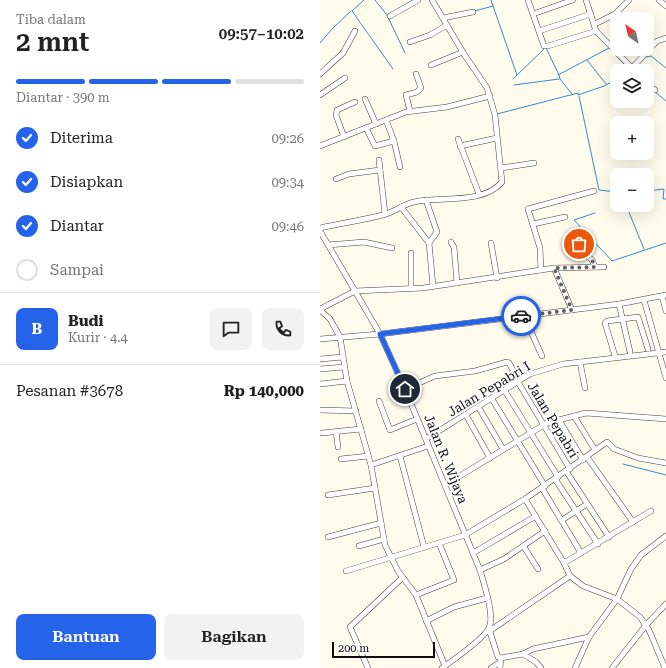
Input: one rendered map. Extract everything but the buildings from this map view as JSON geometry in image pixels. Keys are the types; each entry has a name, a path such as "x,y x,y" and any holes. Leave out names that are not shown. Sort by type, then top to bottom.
{"street":[{"path":"390,16 418,0"},
{"path":"528,0 544,46 546,47 596,31"},
{"path":"533,14 573,0"},
{"path":"586,0 596,31 627,64"},
{"path":"595,24 615,14 629,0"},
{"path":"659,0 666,6"},
{"path":"320,230 385,214 414,202 459,199 478,194 499,186 502,182 502,168 495,115 490,96 479,74 463,52 434,1"},
{"path":"443,18 473,12"},
{"path":"539,31 591,14"},
{"path":"410,42 430,35 447,25"},
{"path":"320,74 343,53 355,31"},
{"path":"637,64 658,41 666,38"},
{"path":"431,65 463,52"},
{"path":"410,111 406,95 417,92 421,88 416,74"},
{"path":"320,95 345,78"},
{"path":"320,146 410,111 447,107 490,96"},
{"path":"365,99 376,124"},
{"path":"344,136 336,115 337,110 355,102"},
{"path":"386,120 394,141 400,166"},
{"path":"366,128 375,146 394,141"},
{"path":"458,138 478,194"},
{"path":"460,146 478,144 497,138"},
{"path":"379,160 385,214"},
{"path":"502,168 534,163"},
{"path":"336,179 349,174 380,170"},
{"path":"540,270 540,248 534,224 528,210 531,207 594,191"},
{"path":"426,200 437,232 429,243"},
{"path":"401,207 429,243 433,286"},
{"path":"534,224 565,217"},
{"name":"Jalan R. Wijaya","path":"320,230 380,334 418,419 480,570 487,598 491,622 490,629 500,663"},
{"path":"573,234 585,254 592,260 595,267"},
{"path":"328,245 359,242 392,248"},
{"path":"451,242 454,247 457,283"},
{"path":"491,243 497,278"},
{"path":"411,253 411,288"},
{"path":"570,576 490,629 443,667 416,595 402,578 385,545 371,465 347,381 340,337 330,319 320,311 355,291 433,286 497,278 554,268 604,267"},
{"path":"554,268 572,310"},
{"path":"320,339 380,334 619,304 664,295 666,311"},
{"path":"644,300 663,353 666,378"},
{"path":"619,304 621,319 630,352"},
{"path":"524,316 542,356"},
{"path":"615,356 605,322 638,316 648,349"},
{"name":"Jalan Pepabri I","path":"426,439 478,408 530,374 557,365 663,353"},
{"path":"320,359 343,357"},
{"name":"Jalan Pepabri","path":"405,389 435,376 475,371 507,362 509,363 518,382 587,504 609,537"},
{"path":"580,362 585,388"},
{"path":"320,369 344,367"},
{"path":"320,384 347,381"},
{"path":"505,391 576,511 598,544"},
{"path":"492,399 581,553"},
{"path":"379,401 390,430 418,419"},
{"path":"478,408 504,449"},
{"path":"320,410 356,411"},
{"path":"445,486 543,425 559,420 589,413 666,419"},
{"path":"466,415 490,458"},
{"path":"574,416 595,450"},
{"path":"559,420 585,458 633,522"},
{"path":"322,433 361,429"},
{"path":"336,432 338,447"},
{"path":"346,571 465,535 525,499 608,442 614,449 638,458 666,463"},
{"path":"371,465 428,446"},
{"path":"341,459 368,456"},
{"path":"400,456 424,547"},
{"path":"328,495 375,488"},
{"path":"525,499 564,563 570,576 583,586 617,598 640,617 646,625 665,668"},
{"path":"562,520 587,504"},
{"path":"564,563 651,511"},
{"path":"473,553 536,516"},
{"path":"328,537 381,523"},
{"path":"480,570 504,559 524,547 545,531"},
{"path":"575,668 589,637 617,598 628,574 641,555 666,536"},
{"path":"359,546 384,539"},
{"path":"416,595 454,580 439,543"},
{"path":"524,547 538,569"},
{"path":"368,668 350,630 351,626 402,578"},
{"path":"426,621 454,607 487,598"},
{"path":"612,668 646,625 666,604"},
{"path":"492,668 533,649 589,637"},
{"path":"523,654 536,662 540,668"}],"waterway":[{"path":"364,0 352,11 393,69"},
{"path":"375,0 387,15 405,53"},
{"path":"491,0 517,75"},
{"path":"475,11 493,6"},
{"path":"320,43 351,11"},
{"path":"513,79 545,48"},
{"path":"546,48 560,79 572,94"},
{"path":"558,75 609,48"},
{"path":"617,56 624,64"},
{"path":"646,57 651,56 666,68"},
{"path":"587,60 606,84"},
{"path":"514,85 559,79"},
{"path":"497,114 578,93 578,95 610,83"},
{"path":"655,92 666,101"},
{"path":"579,96 599,190 610,191"},
{"path":"654,190 664,189 663,199 666,199"},
{"path":"629,212 644,249"},
{"path":"595,213 574,220 612,261 666,243"},
{"path":"623,464 666,475"}],"way so far":[{"path":"521,316 572,310 554,268 595,267 592,260 585,254 579,244"}],"route":[{"path":"405,389 380,334 521,316"}]}
